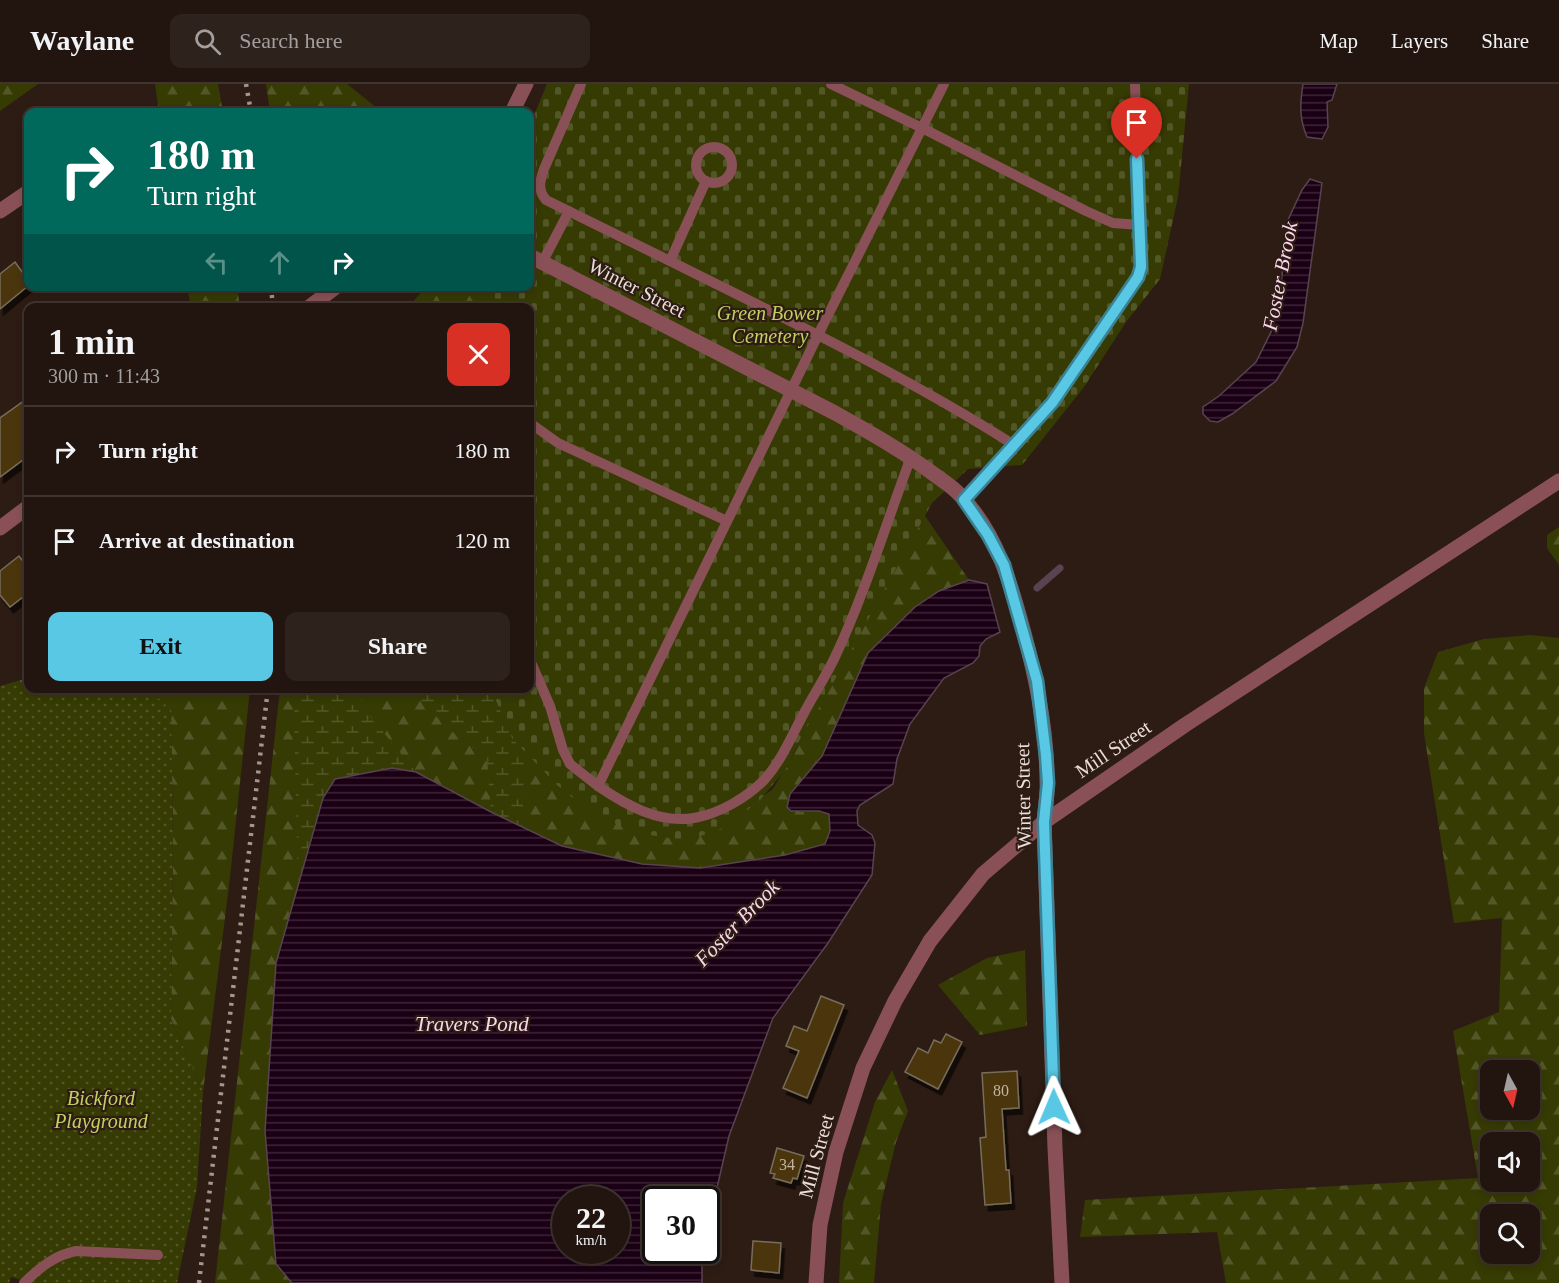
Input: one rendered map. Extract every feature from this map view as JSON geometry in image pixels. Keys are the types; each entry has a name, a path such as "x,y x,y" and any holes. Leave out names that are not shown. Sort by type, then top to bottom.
{"street":[{"path":"514,108 526,84"},
{"path":"0,211 24,195"},
{"name":"Winter Street","path":"536,260 792,390 911,457 959,494 998,551 1010,580 1037,681 1046,755 1048,783 1044,822 1062,1283"},
{"path":"315,303 330,291"},
{"name":"Mill Street","path":"816,1283 820,1225 836,1152 863,1068 895,1001 930,941 983,874 1044,822 1329,630 1559,481"},
{"path":"0,528 24,510"}],"lane":[{"path":"581,84 539,183 540,193 546,200 818,335 940,400 1014,445"},
{"path":"831,84 1086,212 1113,223 1140,225"},
{"path":"598,786 818,335 944,84"},
{"path":"964,500 1052,403 1138,277 1141,267 1135,84"},
{"path":"670,261 706,181"},
{"path":"536,260 569,211"},
{"path":"534,426 558,443 727,521"},
{"path":"534,669 550,706 563,750 570,764 598,786 622,802 646,813 669,819 693,819 730,805 764,780 778,762 835,657 911,457"},
{"path":"24,1283 46,1263 66,1253 76,1251 158,1255"}],"green space":[{"path":"0,84 38,84 0,111"},
{"path":"155,84 218,84 222,108 158,108"},
{"path":"266,84 347,84 377,108 269,108"},
{"name":"Green Bower Cemetery","path":"547,84 1189,84 1178,197 1160,279 1126,322 1084,387 1022,465 968,469 932,503 822,703 803,733 786,769 760,800 728,826 687,841 638,833 594,815 557,785 512,738 493,693 534,693 534,303 480,303 484,291 534,291 534,115"},
{"path":"188,291 238,291 239,302 237,303 190,303"},
{"path":"422,291 530,291 530,303 412,303"},
{"path":"921,510 969,580 939,591 915,607 868,653 822,756 794,790 800,812 829,813 830,831 825,844 785,855 700,868 642,864 562,846 416,772 323,798 276,963 265,1131 276,1264 292,1283 215,1283 280,693 528,693 750,805 773,789 793,755 894,526"},
{"path":"1559,527 1559,565 1547,548 1547,535"},
{"path":"1531,635 1559,638 1559,1283 1226,1283 1217,1232 1080,1237 1085,1200 1478,1178 1453,1031 1499,1012 1502,918 1454,923 1424,733 1424,688 1438,652 1484,639"},
{"name":"Bickford Playground","path":"24,679 24,693 152,693 171,710 173,837 171,1019 203,1092 197,1187 177,1283 32,1283 11,1277 9,1283 0,1283 0,686"},
{"path":"152,693 250,693 229,886 203,1092 171,1019 173,837 171,711"},
{"path":"297,693 358,693 370,716 416,772 392,768 323,798 298,885 294,714"},
{"path":"411,693 492,693 527,766 521,826 491,812 487,758 457,736"},
{"path":"1025,950 1027,1026 980,1035 938,985 987,958"},
{"path":"892,1070 908,1111 896,1142 881,1204 874,1283 839,1283 843,1203 875,1102"}],"water":[{"path":"1303,84 1337,84 1332,100 1327,102 1328,127 1322,139 1307,137 1304,130 1301,111"},
{"path":"1310,179 1322,183 1303,323 1297,347 1276,381 1232,414 1218,422 1210,421 1203,414 1203,407 1219,396 1256,362 1273,328 1281,287 1287,222 1302,190"},
{"name":"Travers Pond","path":"969,580 987,584 1000,632 986,639 980,646 979,656 973,663 944,678 910,724 897,759 893,784 860,805 857,811 858,825 872,835 875,843 872,875 828,943 773,1018 729,1136 717,1186 642,1186 642,1264 702,1264 702,1283 292,1283 276,1264 265,1131 276,963 323,798 335,779 392,768 416,772 562,846 642,864 700,868 785,855 825,844 830,831 829,814 819,811 791,811 787,807 790,794 822,756 868,653 915,607 939,591"}],"building":[{"path":"15,262 24,274 24,289 0,309 0,274"},
{"path":"24,401 24,459 0,477 0,418"},
{"path":"19,556 24,563 24,596 10,607 0,595 0,571"},
{"path":"821,996 844,1005 807,1098 783,1088 799,1051 786,1046 794,1026 807,1031"},
{"path":"946,1034 962,1042 938,1089 905,1072 918,1048 928,1053 934,1040 941,1043"},
{"path":"1017,1071 1019,1108 1002,1109 1006,1170 1009,1170 1011,1203 985,1205 980,1138 986,1137 982,1073"},
{"path":"777,1148 804,1156 797,1179 793,1178 791,1183 773,1178 775,1174 770,1173"},
{"path":"753,1241 781,1243 779,1273 751,1270"}],"waterway":[{"name":"Foster Brook","path":"1037,588 1060,568"}],"railway":[{"path":"246,84 250,108"},
{"path":"271,291 273,303"},
{"path":"199,1283 267,693"}],"route":[{"path":"1054,1107 1044,822 1048,783 1037,681 1004,565 976,515 964,500 1052,403 1138,277 1141,267 1137,159"}]}
